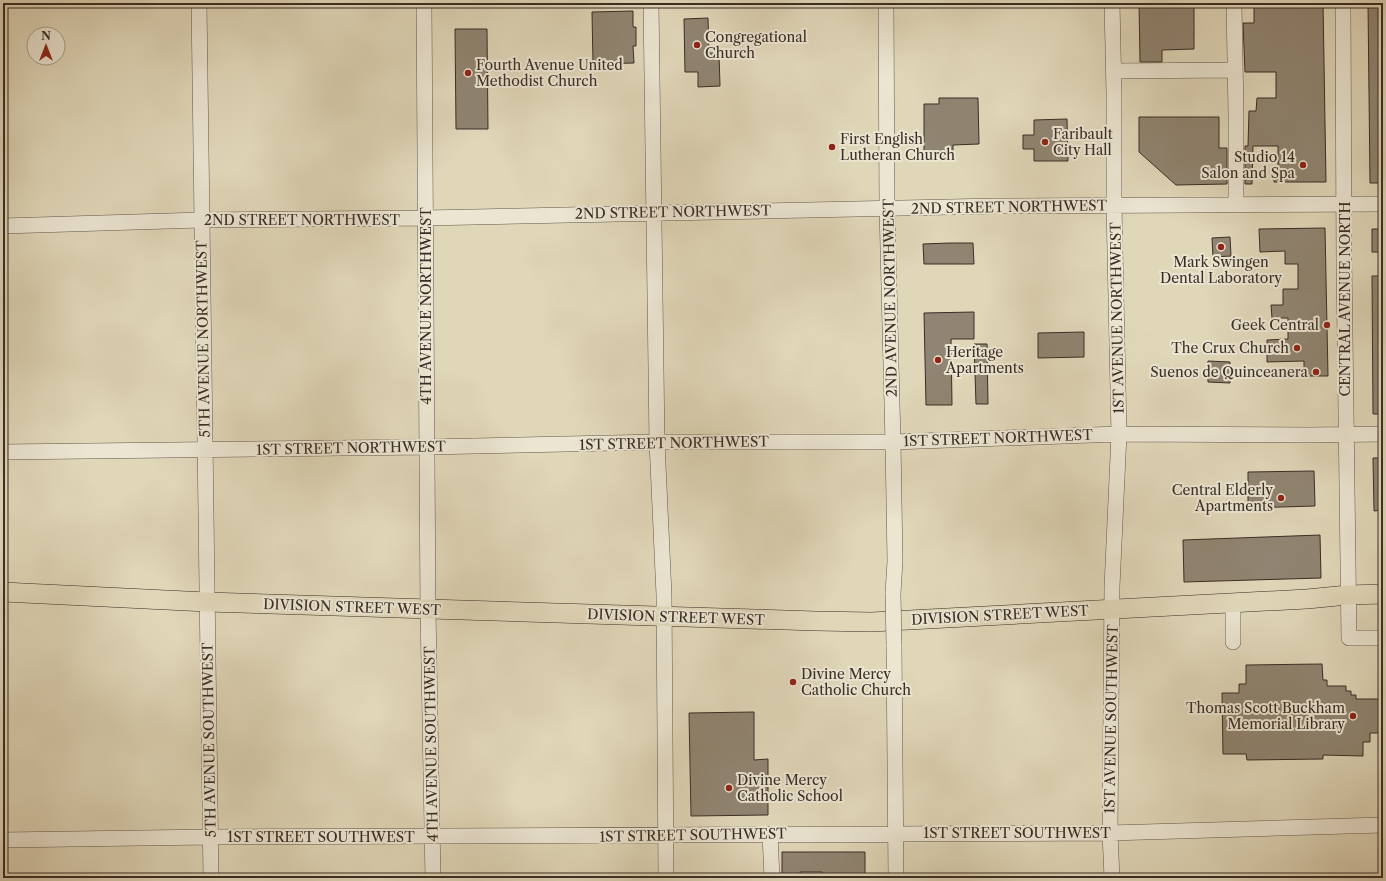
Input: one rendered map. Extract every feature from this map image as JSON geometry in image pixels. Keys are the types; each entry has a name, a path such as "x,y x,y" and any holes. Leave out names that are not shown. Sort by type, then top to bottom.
{"main road":[{"name":"DIVISION STREET WEST","path":"3,592 206,602 428,610 871,622 1383,594"}],"street":[{"name":"5TH AVENUE NORTHWEST","path":"199,3 206,602"},
{"name":"4TH AVENUE NORTHWEST","path":"424,3 428,610"},
{"path":"652,3 657,442 664,617 666,878"},
{"name":"2ND AVENUE NORTHWEST","path":"886,3 887,208 895,561 893,593 896,878"},
{"name":"1ST AVENUE NORTHWEST","path":"1112,3 1114,72 1114,205 1119,434 1112,586 1113,608"},
{"path":"1234,3 1236,205"},
{"name":"CENTRAL AVENUE NORTH","path":"1343,3 1349,638 1383,638"},
{"path":"1114,72 1235,70"},
{"name":"2ND STREET NORTHWEST","path":"3,226 201,220 425,218 996,206 1383,204"},
{"name":"1ST STREET NORTHWEST","path":"3,452 427,447 657,442 893,442 1119,434 1383,434"},
{"name":"5TH AVENUE SOUTHWEST","path":"206,602 210,878"},
{"path":"1233,602 1233,642"},
{"name":"1ST AVENUE SOUTHWEST","path":"1112,878 1110,833 1113,608"},
{"name":"4TH AVENUE SOUTHWEST","path":"428,610 433,878"},
{"name":"1ST STREET SOUTHWEST","path":"3,840 210,837 1110,833 1383,825"},
{"path":"770,834 772,878"}],"building":[{"path":"1139,3 1194,3 1194,49 1162,50 1162,62 1140,62"},
{"path":"1254,3 1323,3 1326,182 1274,182 1274,171 1278,171 1278,146 1253,146 1252,184 1245,184 1245,146 1248,146 1249,111 1256,111 1257,98 1276,98 1276,72 1245,72 1243,23 1254,23"},
{"path":"1368,3 1383,3 1383,183 1370,183"},
{"path":"633,11 633,27 636,27 636,46 633,46 634,63 593,64 592,12"},
{"path":"708,18 709,53 719,53 720,86 698,87 698,72 685,72 684,19"},
{"path":"455,29 487,29 488,129 456,129"},
{"path":"939,98 978,98 979,144 953,145 953,157 924,157 924,104 939,104"},
{"path":"1139,117 1219,117 1219,148 1227,148 1227,184 1176,185 1139,152"},
{"name":"Faribault City Hall","path":"1067,119 1068,161 1034,161 1034,149 1023,149 1023,135 1034,135 1034,120"},
{"path":"1325,228 1328,376 1304,376 1304,361 1267,362 1267,340 1288,339 1288,318 1272,318 1271,305 1283,305 1283,289 1298,289 1298,264 1285,264 1285,251 1260,252 1259,229"},
{"path":"1372,229 1383,229 1383,252 1372,252"},
{"name":"Mark Swingen Dental Laboratory","path":"1230,237 1231,256 1213,257 1212,238"},
{"path":"973,243 974,264 924,264 923,244"},
{"path":"1372,276 1383,276 1383,414 1373,414"},
{"name":"Heritage Apartments","path":"974,312 974,339 951,339 952,405 926,405 924,313"},
{"path":"1084,332 1084,357 1038,358 1038,333"},
{"path":"974,344 987,344 988,404 976,404"},
{"path":"1208,361 1230,362 1230,383 1208,382"},
{"path":"1373,458 1383,458 1383,510 1374,511"},
{"name":"Central Elderly Apartments","path":"1314,471 1315,506 1248,508 1248,472"},
{"path":"1320,535 1321,578 1184,582 1183,540"},
{"path":"1322,664 1323,680 1327,680 1327,686 1346,686 1346,691 1351,691 1351,695 1356,695 1356,699 1383,699 1382,733 1370,733 1370,742 1363,742 1363,756 1323,755 1323,759 1247,760 1246,754 1223,754 1222,693 1239,693 1239,684 1246,684 1246,665"},
{"name":"Divine Mercy Catholic School","path":"754,712 754,760 768,759 768,815 691,816 689,713"},
{"path":"782,852 865,852 865,878 823,878 822,872 800,872 801,878 782,878"}],"place":[{"name":"Congregational Church","path":"697,45"},
{"name":"Fourth Avenue United Methodist Church","path":"468,73"},
{"name":"Faribault City Hall","path":"1045,142"},
{"name":"First English Lutheran Church","path":"832,147"},
{"name":"Studio 14 Salon and Spa","path":"1303,165"},
{"name":"Mark Swingen Dental Laboratory","path":"1221,247"},
{"name":"Geek Central","path":"1327,325"},
{"name":"The Crux Church","path":"1297,348"},
{"name":"Heritage Apartments","path":"938,360"},
{"name":"Suenos de Quinceanera","path":"1316,372"},
{"name":"Central Elderly Apartments","path":"1281,498"},
{"name":"Divine Mercy Catholic Church","path":"793,682"},
{"name":"Thomas Scott Buckham Memorial Library","path":"1353,716"},
{"name":"Divine Mercy Catholic School","path":"729,788"}]}
